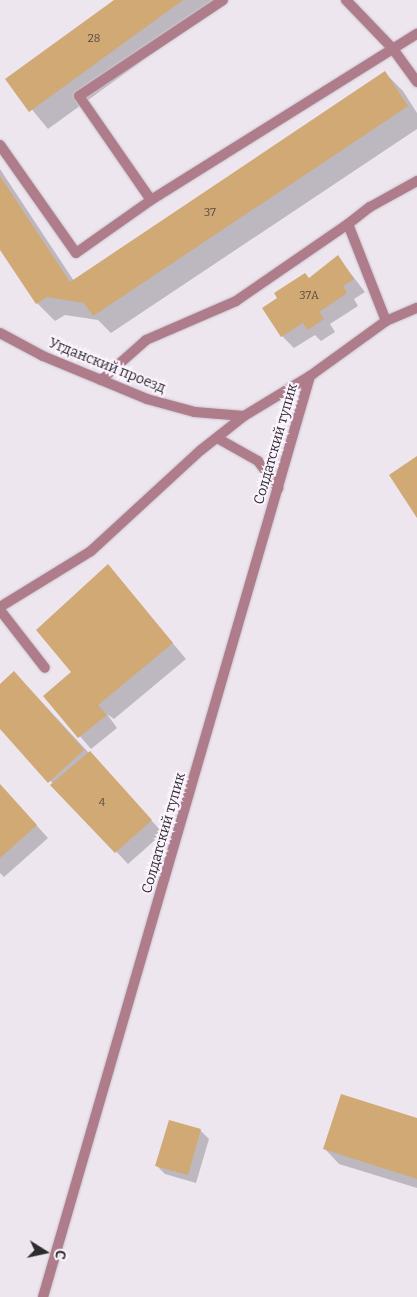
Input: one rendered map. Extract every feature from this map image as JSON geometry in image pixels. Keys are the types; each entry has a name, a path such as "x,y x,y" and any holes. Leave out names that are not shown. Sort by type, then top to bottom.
{"street":[{"path":"151,200 80,96 223,0"},
{"path":"346,0 392,49 417,82"},
{"path":"0,146 76,253 151,200 417,34"},
{"path":"102,380 146,340 236,301 370,207 417,181"},
{"path":"348,224 386,321"},
{"path":"46,668 0,609 91,551 244,416 310,376 386,321 417,308"},
{"name":"Угданский проезд","path":"0,333 43,356 147,399 195,412 244,416"},
{"name":"Солдатский тупик","path":"43,1297 310,376"},
{"path":"217,438 258,461 278,488"}],"building":[{"path":"114,0 183,0 29,112 5,79"},
{"path":"385,71 408,106 93,316 84,303 47,297 36,304 0,250 0,176 70,282"},
{"path":"338,255 354,279 343,286 347,293 319,312 324,319 308,330 303,323 281,337 262,308 277,298 274,293 305,273 309,278"},
{"path":"417,456 417,518 389,475"},
{"path":"108,564 173,643 98,705 107,715 78,738 43,696 71,672 36,630"},
{"path":"14,671 84,750 48,783 0,729 0,684"},
{"path":"90,751 152,820 115,853 50,785"},
{"path":"0,784 37,825 0,858"},
{"path":"341,1094 417,1118 417,1179 323,1149"},
{"path":"169,1120 201,1129 188,1175 155,1166"}]}
